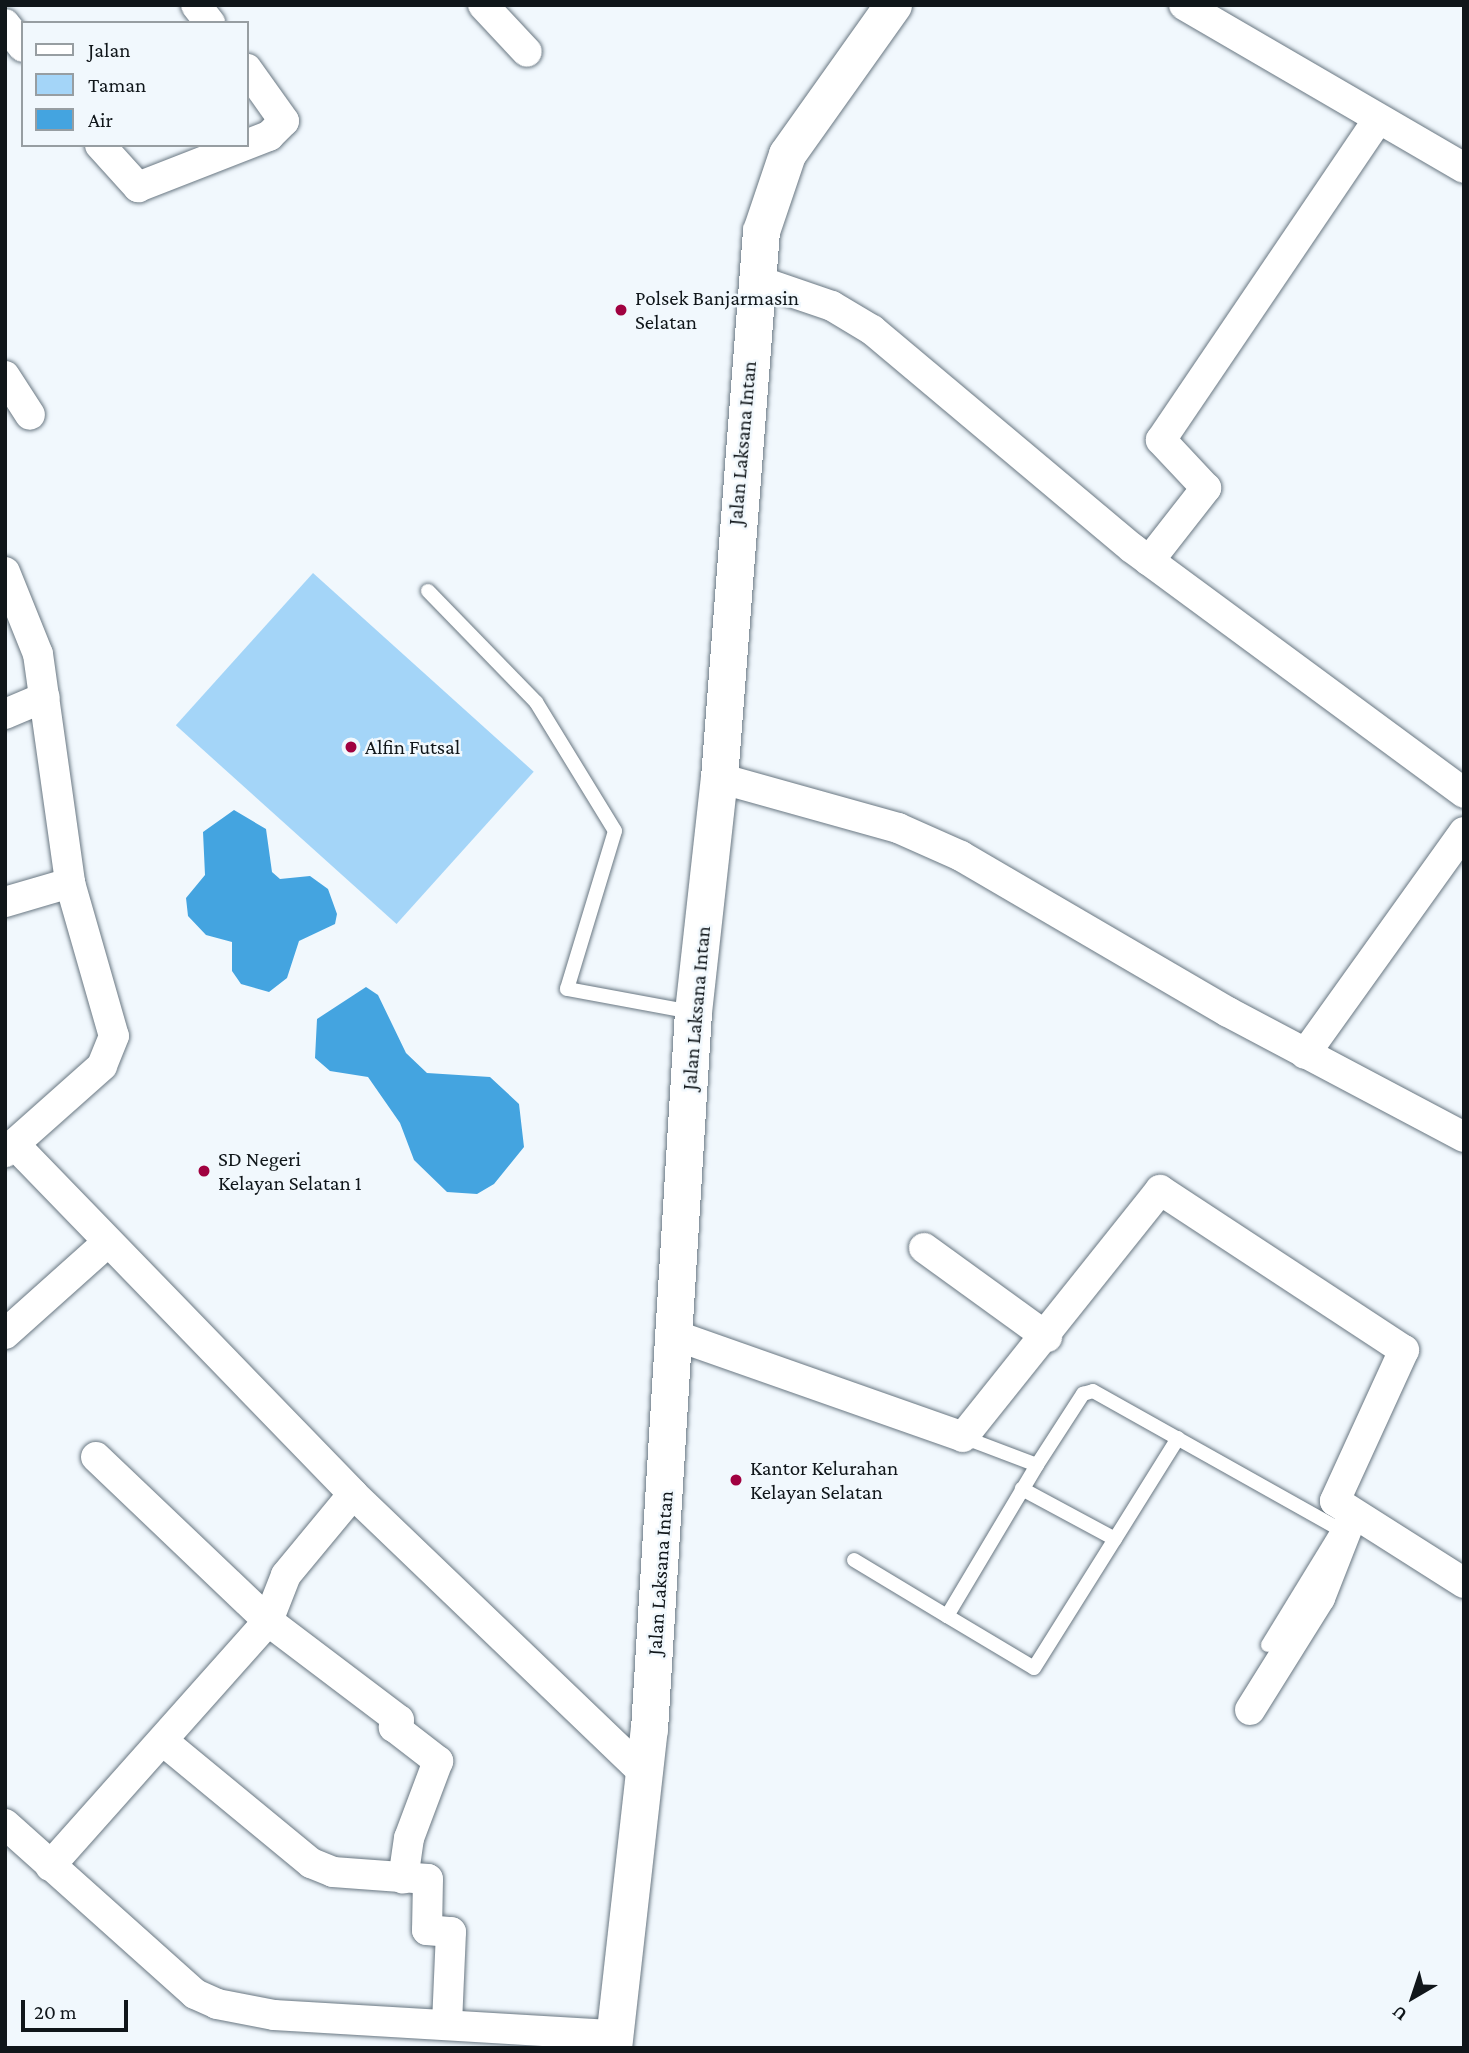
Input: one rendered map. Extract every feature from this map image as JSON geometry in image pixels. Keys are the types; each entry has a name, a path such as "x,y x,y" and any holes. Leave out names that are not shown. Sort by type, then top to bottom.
{"street":[{"path":"196,5 208,21"},
{"path":"484,5 527,52"},
{"name":"Jalan Laksana Intan","path":"614,2041 644,1773 693,1012 719,778 756,280 768,203 787,154 893,5"},
{"path":"1184,5 1376,122 1464,168"},
{"path":"5,24 21,44"},
{"path":"248,70 284,121 269,136 248,144"},
{"path":"1149,561 1206,488 1161,440 1376,122"},
{"path":"102,147 138,187 241,147"},
{"path":"756,280 832,306 872,330 1149,561 1464,793"},
{"path":"5,376 30,415"},
{"path":"5,572 38,654 70,883 114,1036 102,1066 10,1149 108,1242 354,1494 644,1773"},
{"path":"5,714 45,697"},
{"path":"719,778 898,828 961,856 1305,1054 1464,1137"},
{"path":"1305,1054 1464,832"},
{"path":"5,902 70,883"},
{"path":"674,1335 963,1437 1047,1337 1160,1190 1404,1350 1335,1501 1464,1583"},
{"path":"5,1334 108,1242"},
{"path":"924,1248 1047,1337"},
{"path":"96,1457 268,1621 399,1720 394,1727 438,1761 409,1838 403,1879"},
{"path":"50,1866 268,1621 286,1575 354,1494"},
{"path":"1250,1710 1320,1598 1353,1514"},
{"path":"163,1741 310,1863 333,1872 428,1879 427,1930 451,1932 447,2025"},
{"path":"5,1825 195,1994 217,2004 274,2015 447,2025 614,2041"}],"lane":[{"path":"428,591 536,702 615,831 567,989 693,1012"},
{"path":"947,1616 1037,1465 1088,1390 1339,1528 1268,1645"},
{"path":"963,1437 1037,1465"},
{"path":"854,1560 1034,1668 1178,1438"},
{"path":"1023,1489 1115,1539"}],"green space":[{"name":"Alfin Futsal","path":"313,573 534,772 397,924 176,725"}],"water":[{"path":"234,810 266,829 272,872 280,879 310,876 328,889 337,914 335,924 299,941 287,978 269,992 241,984 232,971 232,942 206,935 188,916 186,898 205,875 203,832"},
{"path":"366,987 378,995 406,1053 427,1073 490,1077 519,1104 524,1147 494,1184 477,1194 447,1192 414,1160 400,1123 368,1077 330,1071 315,1058 317,1019"}],"place":[{"name":"Polsek Banjarmasin Selatan","path":"621,310"},
{"name":"Alfin Futsal","path":"351,747"},
{"name":"SD Negeri Kelayan Selatan 1","path":"204,1171"},
{"name":"Kantor Kelurahan Kelayan Selatan","path":"736,1480"}]}
